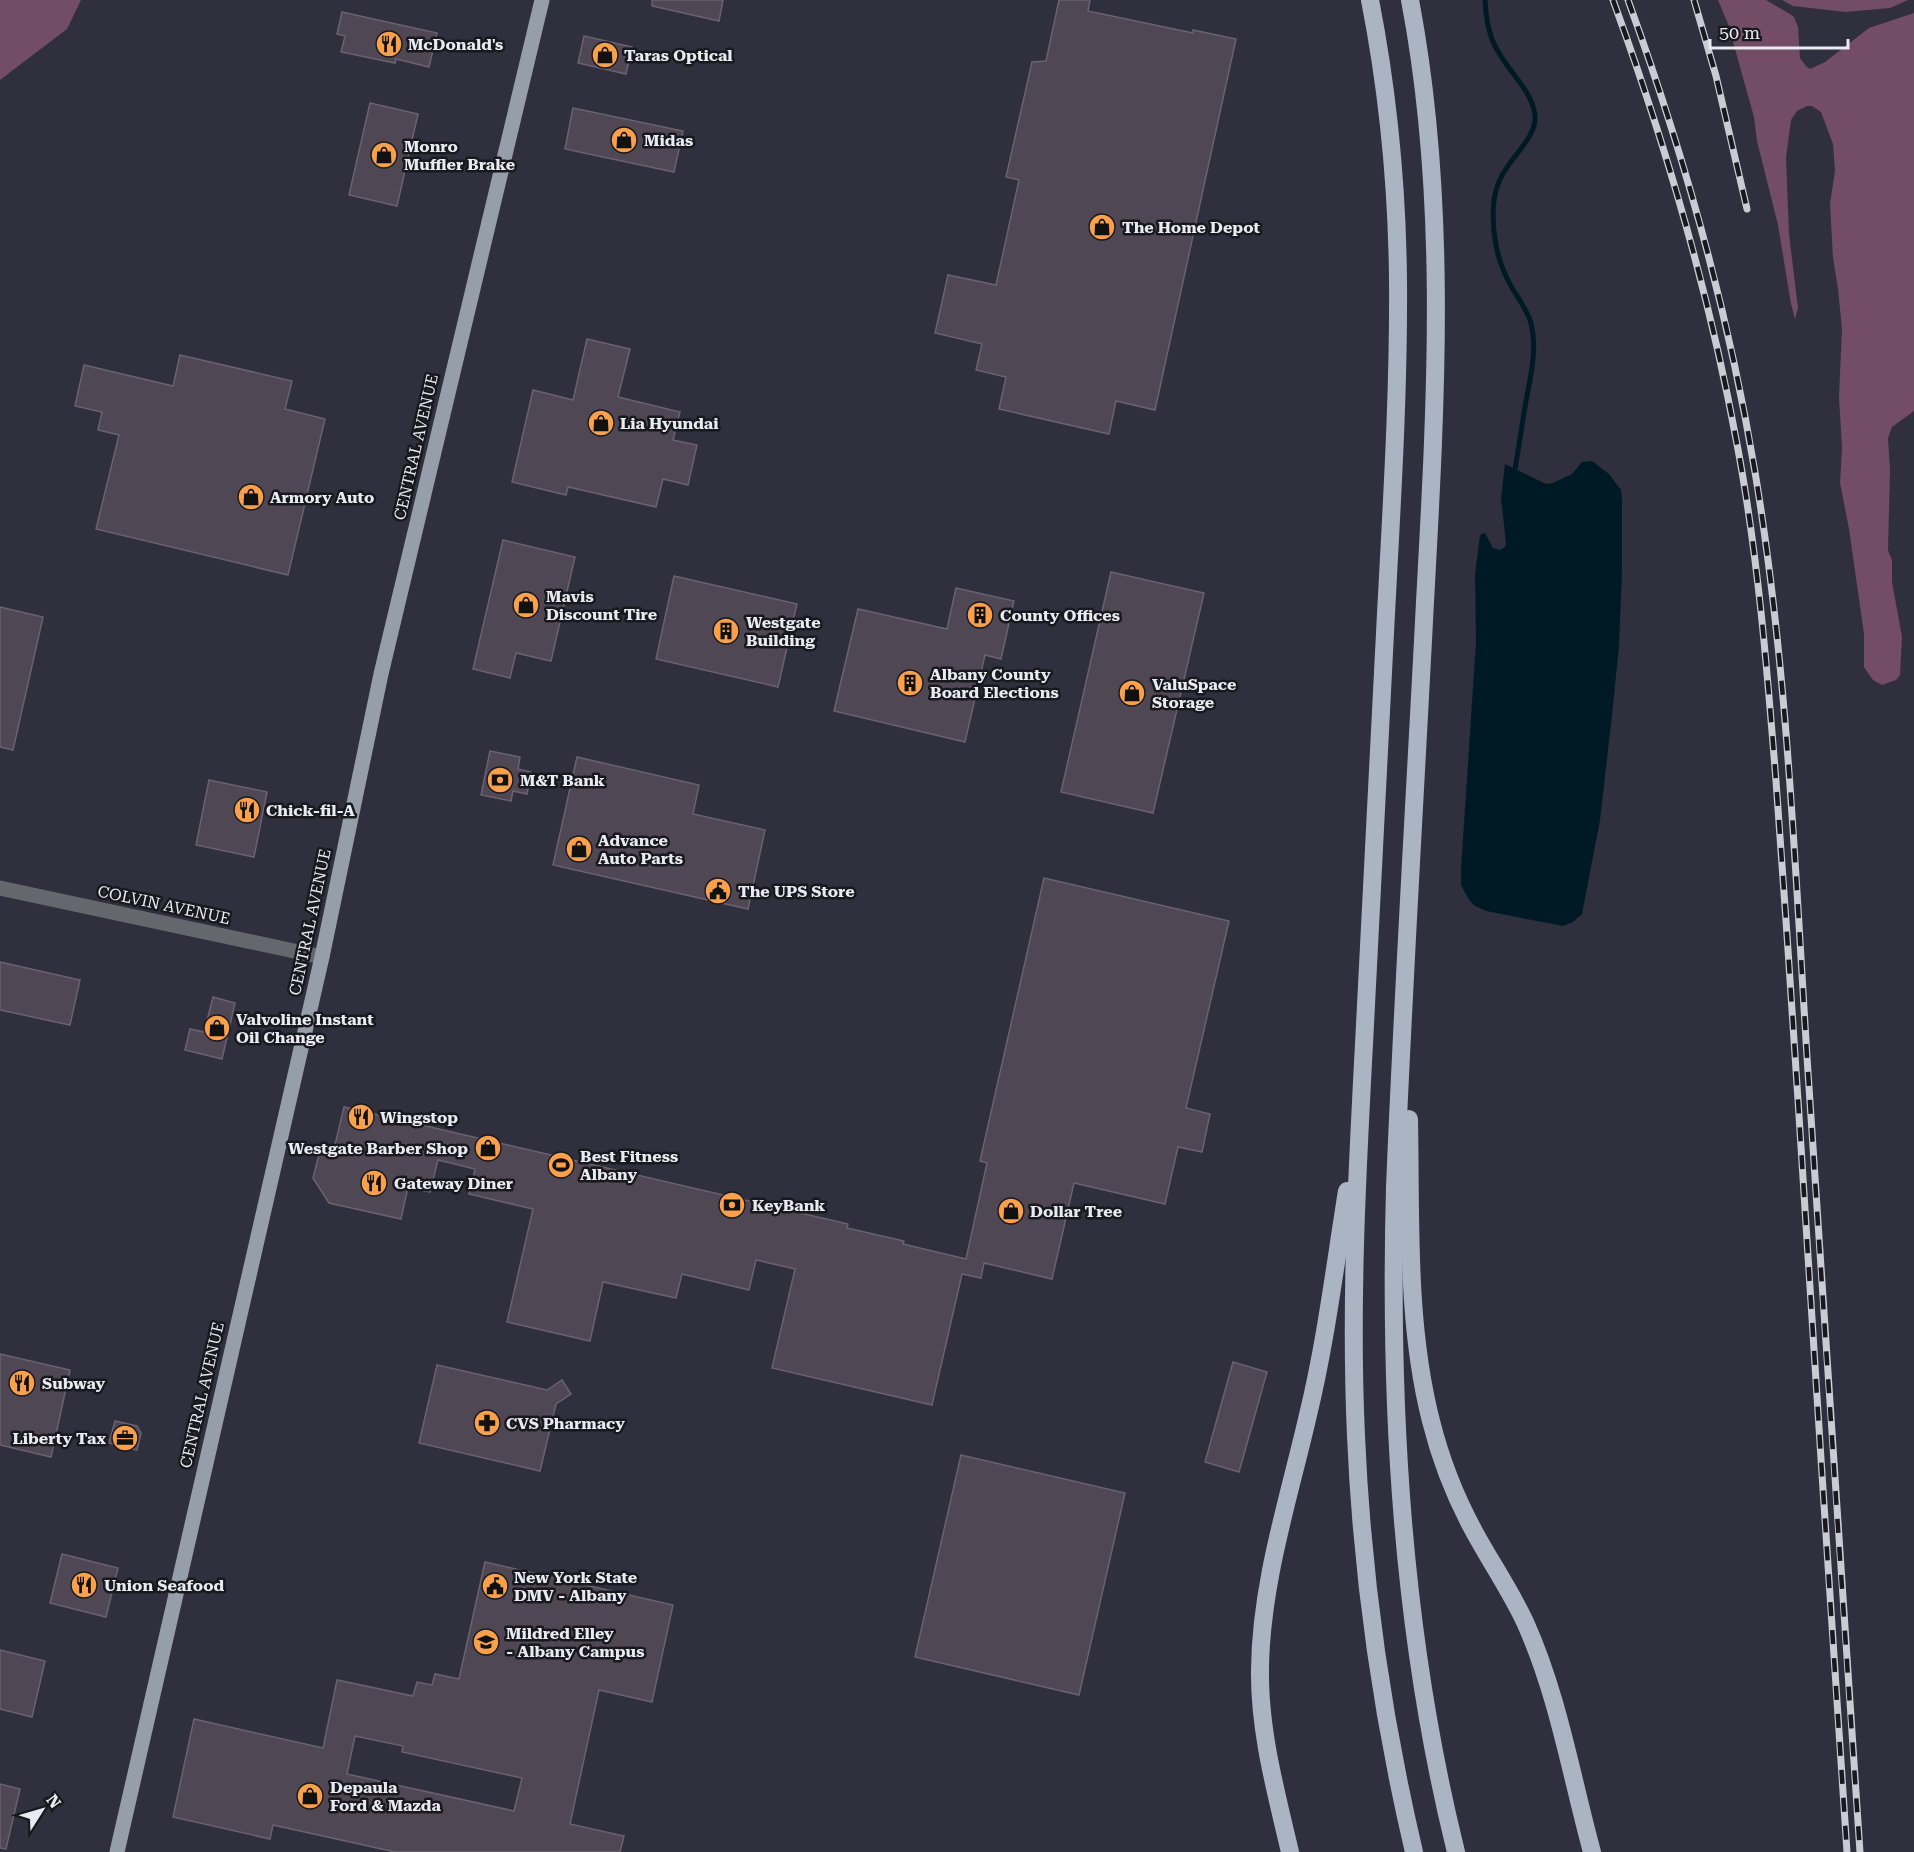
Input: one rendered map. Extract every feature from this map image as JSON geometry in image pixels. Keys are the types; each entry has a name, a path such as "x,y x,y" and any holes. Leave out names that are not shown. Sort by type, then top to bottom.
{"highway":[{"path":"1370,0 1391,145 1398,264 1398,340 1360,1103 1353,1354 1361,1521 1369,1602 1381,1685 1414,1852"},
{"path":"1410,0 1424,96 1432,185 1437,274 1437,340 1395,1175 1393,1258 1396,1433 1404,1540 1422,1679 1456,1852"},
{"path":"1406,968 1413,1306 1422,1380 1442,1459 1457,1498 1475,1535 1524,1621 1538,1652 1552,1694 1592,1852"},
{"path":"1290,1852 1271,1767 1261,1707 1261,1634 1272,1565 1318,1367 1360,1103"},
{"path":"1583,1819 1598,1852"}],"main road":[{"name":"CENTRAL AVENUE","path":"117,1852 322,957 381,674 542,0"}],"street":[{"name":"COLVIN AVENUE","path":"0,888 322,957"}],"shaded area":[{"path":"0,0 81,0 67,29 0,80"},
{"path":"1718,0 1766,0 1794,17 1798,27 1800,58 1810,69 1825,62 1869,28 1914,13 1914,411 1892,427 1888,438 1890,470 1888,550 1892,560 1892,582 1902,637 1900,675 1896,680 1882,685 1873,680 1864,667 1864,634 1840,483 1842,448 1839,397 1842,329 1833,258 1830,204 1835,171 1833,144 1821,112 1812,106 1797,111 1791,120 1786,158 1789,234 1798,308 1795,319 1778,225 1757,141 1754,117 1728,24"},
{"path":"1782,0 1908,0 1890,8 1845,12 1793,6"}],"water":[{"path":"1592,461 1609,474 1621,490 1622,572 1619,646 1600,820 1582,914 1573,922 1563,926 1486,911 1469,900 1461,885 1476,642 1475,575 1480,535 1485,533 1493,548 1500,550 1505,547 1501,498 1505,464 1546,484 1572,474 1582,462"}],"building":[{"path":"652,0 723,0 719,21 652,6"},
{"name":"The Home Depot","path":"1059,0 1090,0 1088,11 1193,33 1193,30 1236,39 1155,410 1116,401 1109,434 999,409 1006,377 976,370 982,344 935,333 948,275 996,285 1019,180 1006,177 1032,62 1046,61"},
{"name":"McDonald's","path":"342,12 437,33 429,67 396,59 395,63 341,52 345,36 337,34"},
{"name":"Taras Optical","path":"584,36 632,47 626,74 578,63"},
{"name":"Monro Muffler Brake","path":"370,103 418,114 397,206 349,195"},
{"name":"Midas","path":"573,108 683,131 674,172 565,149"},
{"name":"Lia Hyundai","path":"587,339 630,349 618,397 680,412 673,440 697,445 688,485 663,479 656,507 568,487 566,495 512,482 533,390 573,400"},
{"path":"180,355 292,381 285,409 325,419 288,575 96,529 119,435 98,430 102,412 75,406 84,365 173,386"},
{"name":"Mavis Discount Tire","path":"503,540 575,557 551,661 516,653 510,678 473,669"},
{"name":"ValuSpace Storage","path":"1111,572 1204,593 1153,813 1061,792"},
{"name":"Westgate Building","path":"674,576 797,604 778,687 656,659"},
{"name":"Albany County Board Elections","path":"956,588 1014,601 1001,659 985,655 965,742 834,711 858,609 947,629"},
{"path":"0,607 43,617 13,750 0,747"},
{"name":"M&T Bank","path":"490,751 520,757 518,769 531,772 527,794 513,791 511,801 481,795"},
{"path":"577,757 699,785 693,814 765,830 748,909 553,865"},
{"path":"209,780 267,792 254,857 196,845"},
{"path":"1044,878 1229,921 1186,1108 1210,1114 1202,1152 1178,1147 1165,1204 1074,1183 1052,1279 984,1263 981,1278 962,1274 932,1405 772,1368 795,1269 756,1260 749,1290 682,1274 676,1298 603,1282 590,1341 507,1322 533,1209 469,1194 475,1169 438,1160 430,1192 408,1187 401,1219 329,1203 313,1178 321,1146 334,1149 344,1107 848,1224 847,1228 966,1259 987,1163 980,1161"},
{"path":"0,962 80,980 70,1025 0,1010"},
{"name":"Valvoline Instant Oil Change","path":"213,997 235,1003 222,1059 185,1050 190,1029 204,1032"},
{"path":"0,1354 70,1370 51,1457 0,1445"},
{"path":"1233,1362 1267,1372 1239,1472 1205,1462"},
{"name":"CVS Pharmacy","path":"437,1365 547,1390 562,1380 571,1394 556,1404 540,1471 419,1443"},
{"name":"Liberty Tax","path":"115,1421 137,1426 141,1433 137,1450 109,1443"},
{"path":"961,1455 1125,1493 1079,1695 915,1657"},
{"name":"Union Seafood","path":"62,1554 118,1568 106,1617 50,1603"},
{"path":"485,1562 673,1605 652,1702 599,1690 570,1824 624,1836 620,1852 395,1852 273,1825 270,1839 173,1817 194,1719 323,1748 337,1680 413,1696 417,1682 432,1685 435,1674 459,1679","holes":["355,1736 403,1746 402,1752 522,1778 514,1811 347,1774"]},
{"path":"0,1650 45,1661 32,1717 0,1709"},
{"path":"0,1784 20,1789 6,1849 0,1848"}],"waterway":[{"path":"1485,0 1487,22 1497,50 1526,91 1535,115 1530,136 1499,182 1493,211 1494,232 1501,264 1530,320 1534,350 1515,469"}],"railway":[{"path":"1613,0 1651,109 1699,275 1726,387 1756,570 1782,861 1847,1852"},
{"path":"1628,0 1686,174 1718,292 1744,412 1766,546 1789,771 1860,1852"},
{"path":"1694,0 1716,76 1747,209"}],"place":[{"name":"McDonald's","path":"389,44"},
{"name":"Taras Optical","path":"605,55"},
{"name":"Midas","path":"624,140"},
{"name":"Monro Muffler Brake","path":"384,155"},
{"name":"The Home Depot","path":"1102,227"},
{"name":"Lia Hyundai","path":"601,423"},
{"name":"Armory Auto","path":"251,497"},
{"name":"Mavis Discount Tire","path":"526,605"},
{"name":"County Offices","path":"980,615"},
{"name":"Westgate Building","path":"726,631"},
{"name":"Albany County Board Elections","path":"910,683"},
{"name":"ValuSpace Storage","path":"1132,693"},
{"name":"M&T Bank","path":"500,780"},
{"name":"Chick-fil-A","path":"247,810"},
{"name":"Advance Auto Parts","path":"579,849"},
{"name":"The UPS Store","path":"718,891"},
{"name":"Valvoline Instant Oil Change","path":"217,1028"},
{"name":"Wingstop","path":"361,1117"},
{"name":"Westgate Barber Shop","path":"488,1148"},
{"name":"Best Fitness Albany","path":"561,1165"},
{"name":"Gateway Diner","path":"374,1183"},
{"name":"KeyBank","path":"732,1205"},
{"name":"Dollar Tree","path":"1011,1211"},
{"name":"Subway","path":"22,1383"},
{"name":"CVS Pharmacy","path":"487,1423"},
{"name":"Liberty Tax","path":"125,1438"},
{"name":"Union Seafood","path":"84,1585"},
{"name":"New York State DMV - Albany","path":"495,1586"},
{"name":"Mildred Elley - Albany Campus","path":"486,1642"},
{"name":"Depaula Ford & Mazda","path":"310,1796"}]}
